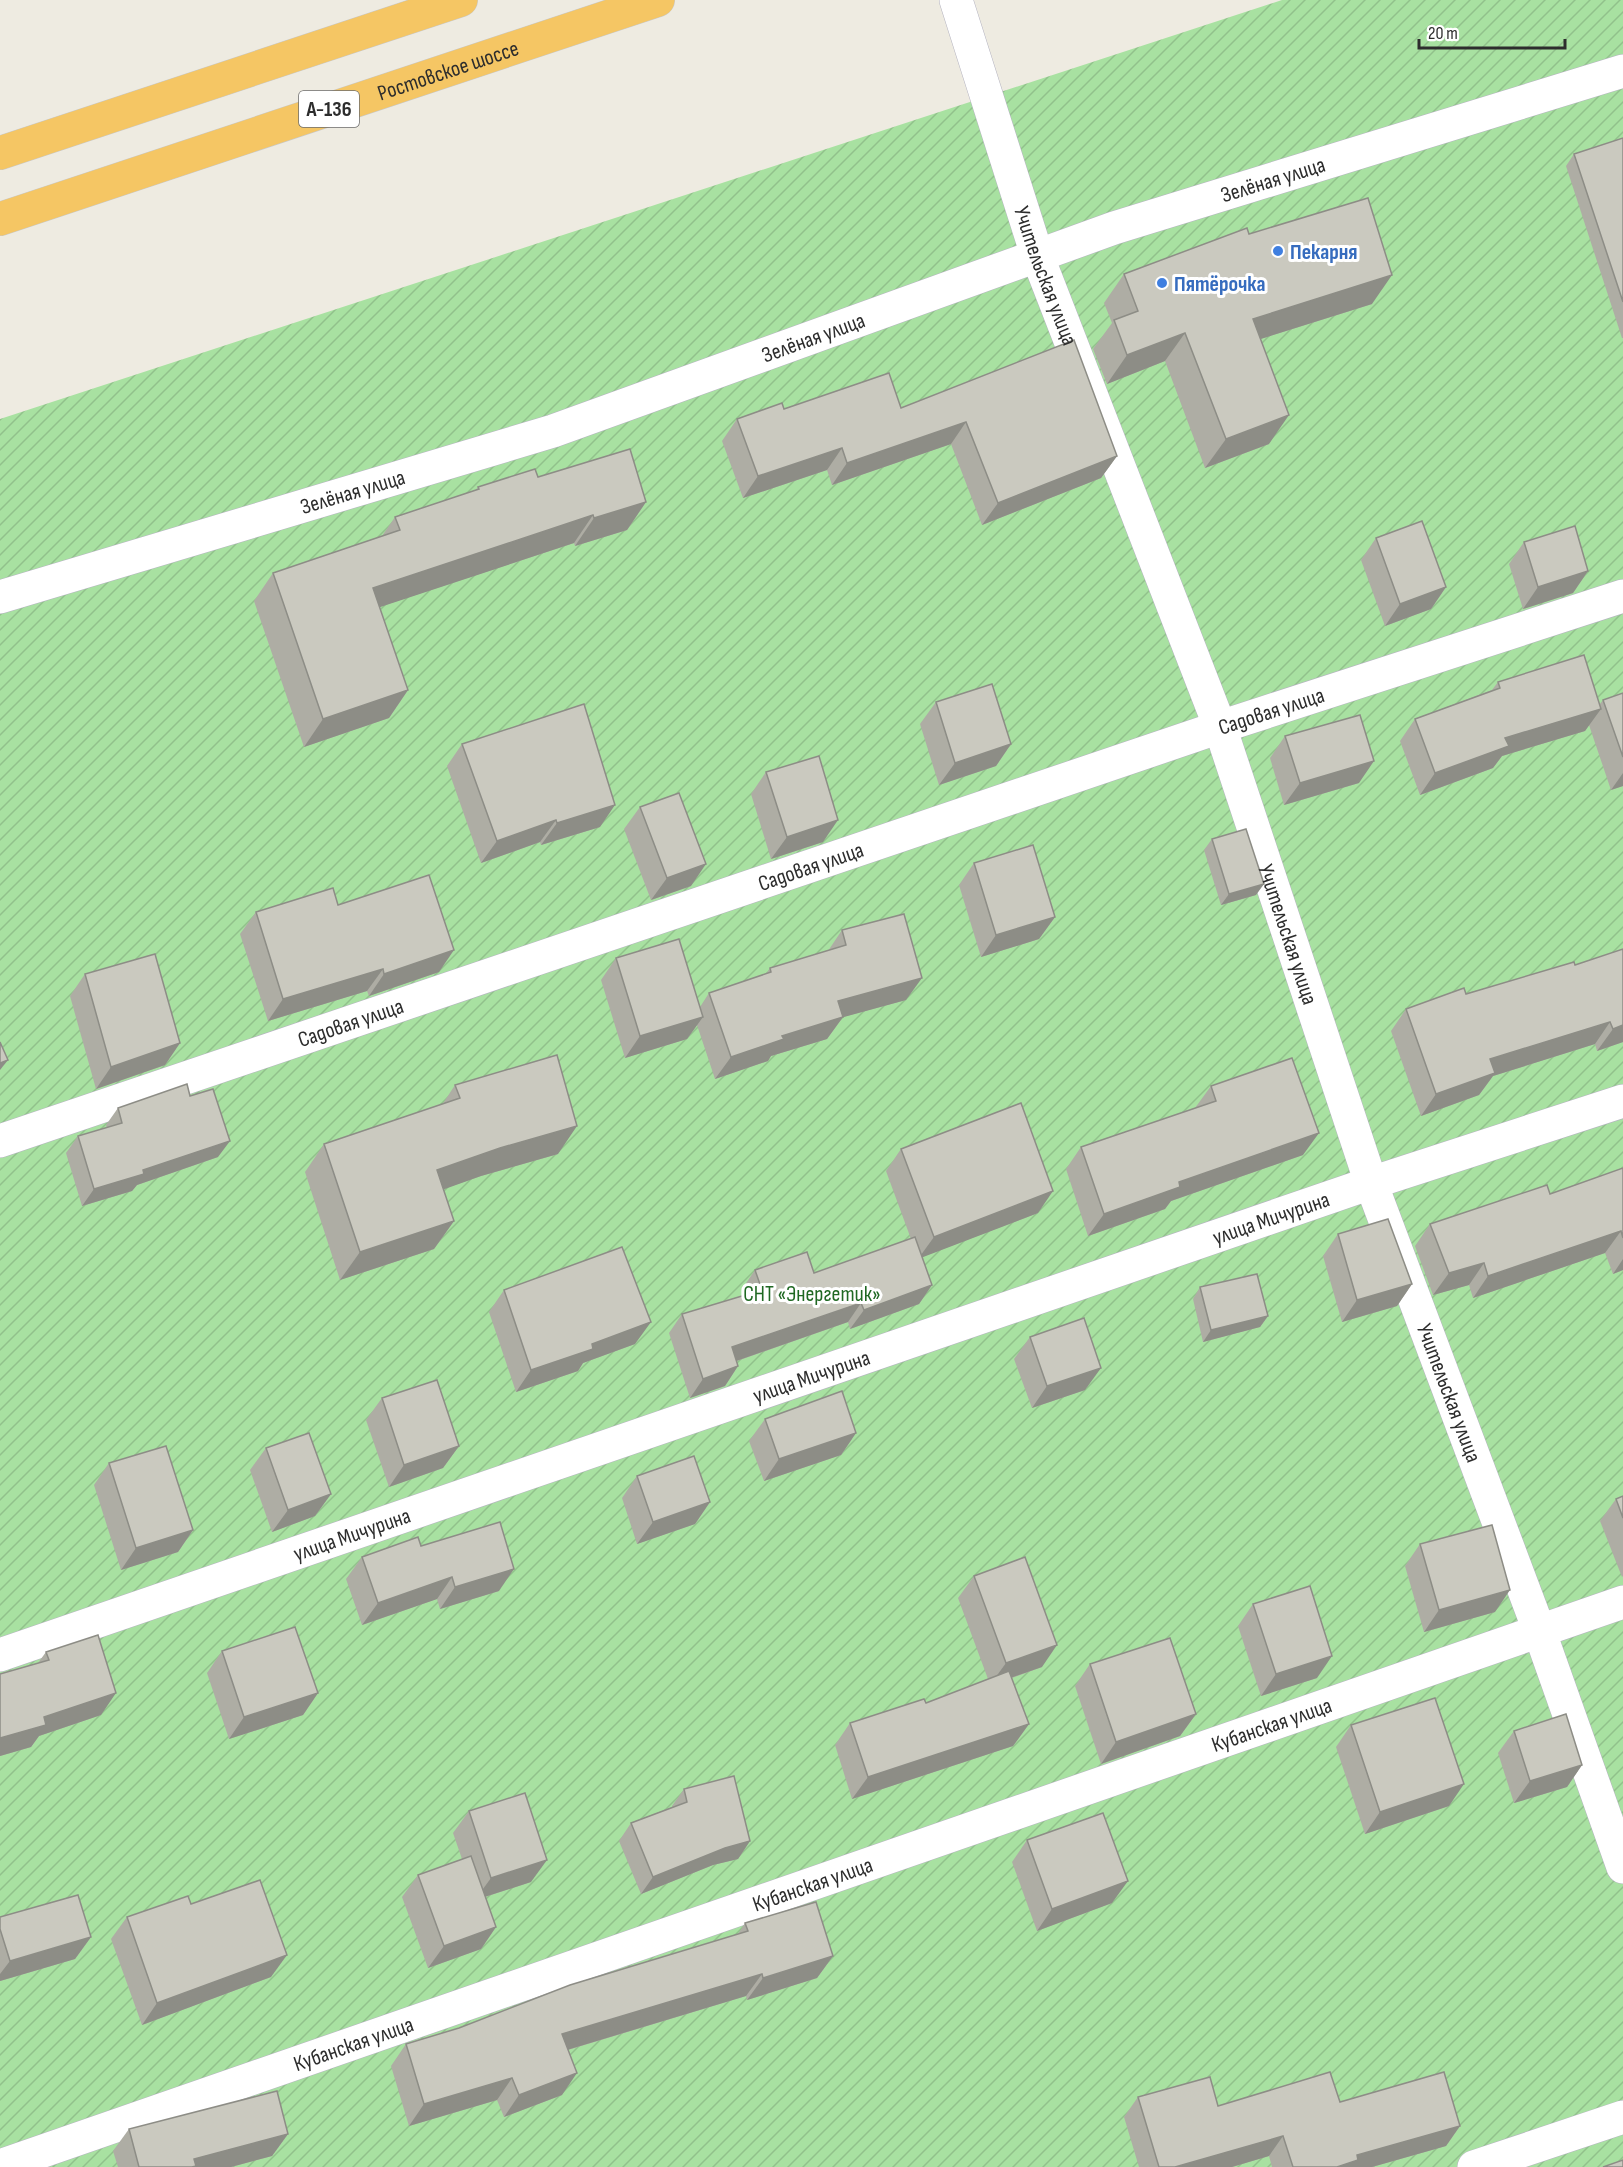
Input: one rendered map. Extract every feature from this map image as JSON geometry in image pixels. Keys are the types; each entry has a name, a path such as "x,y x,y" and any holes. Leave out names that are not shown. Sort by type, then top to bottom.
{"highway":[{"path":"0,153 461,0"},
{"name":"Ростовское шоссе","path":"0,219 658,0"}],"street":[{"name":"Учительская улица","path":"956,0 1037,255 1220,727 1371,1183 1539,1630 1623,1867"},
{"name":"Зелёная улица","path":"0,597 553,431 1113,228 1623,71"},
{"name":"Садовая улица","path":"0,1141 1220,727 1623,596"},
{"name":"улица Мичурина","path":"0,1655 1371,1183 1623,1101"},
{"name":"Кубанская улица","path":"0,2166 1623,1602"},
{"path":"1474,2167 1623,2117"}],"green space":[{"name":"СНТ «Энергетик»","path":"1282,0 1623,0 1623,2167 0,2167 0,419"}],"building":[{"path":"1623,138 1623,302 1574,154"},
{"path":"1368,198 1392,275 1253,319 1289,415 1226,439 1185,333 1127,355 1114,320 1138,311 1124,274 1247,228 1249,234"},
{"path":"1074,340 1117,456 998,503 966,422 847,463 842,448 758,476 737,419 782,403 784,409 889,373 901,408"},
{"path":"630,449 646,502 594,518 593,515 373,588 408,690 323,719 273,573 400,530 395,517 479,489 478,487 535,469 538,477"},
{"path":"1422,521 1446,587 1400,604 1376,538"},
{"path":"1575,526 1588,571 1538,587 1524,542"},
{"path":"1584,655 1601,709 1505,738 1509,746 1435,773 1415,719 1500,688 1498,682"},
{"path":"992,684 1011,744 955,763 936,702"},
{"path":"1623,693 1623,757 1603,700"},
{"path":"584,704 615,805 557,823 556,820 497,841 462,744"},
{"path":"1360,715 1374,761 1300,783 1285,736"},
{"path":"819,756 838,820 787,837 766,772"},
{"path":"679,793 706,864 667,878 640,807"},
{"path":"1246,829 1264,884 1229,894 1212,839"},
{"path":"1033,845 1055,917 996,935 974,863"},
{"path":"429,875 454,950 384,974 383,969 283,999 256,912 333,888 338,905"},
{"path":"904,914 922,978 838,1001 843,1017 782,1036 784,1039 731,1057 709,993 771,972 770,968 846,945 842,930"},
{"path":"679,939 703,1017 640,1036 616,958"},
{"path":"1623,949 1623,1025 1613,1029 1610,1022 1490,1059 1495,1073 1436,1094 1406,1009 1464,988 1466,994 1574,962 1575,965"},
{"path":"155,954 180,1043 111,1067 85,974"},
{"path":"0,1042 8,1060 0,1063"},
{"path":"557,1055 577,1126 500,1148 437,1170 454,1221 360,1252 324,1144 460,1098 455,1085"},
{"path":"1292,1058 1319,1133 1179,1182 1180,1187 1104,1214 1081,1147 1216,1101 1211,1086"},
{"path":"187,1084 190,1096 213,1089 230,1141 143,1170 144,1174 94,1189 78,1136 122,1123 118,1108"},
{"path":"1021,1103 1053,1191 934,1237 901,1149"},
{"path":"1623,1168 1623,1238 1621,1231 1488,1276 1484,1263 1449,1273 1430,1224 1547,1185 1550,1194"},
{"path":"1388,1219 1412,1284 1357,1300 1338,1234"},
{"path":"915,1237 932,1285 864,1310 861,1303 732,1347 738,1366 703,1379 682,1314 762,1290 755,1270 807,1252 814,1273"},
{"path":"622,1247 651,1322 592,1344 593,1349 531,1370 504,1290"},
{"path":"1257,1274 1268,1316 1211,1330 1200,1287"},
{"path":"1084,1318 1101,1368 1047,1386 1030,1337"},
{"path":"437,1380 459,1446 404,1465 382,1398"},
{"path":"842,1391 856,1433 779,1459 765,1419"},
{"path":"309,1433 331,1494 288,1510 266,1448"},
{"path":"166,1446 193,1530 136,1548 109,1463"},
{"path":"694,1456 710,1502 653,1522 637,1476"},
{"path":"1623,1496 1623,1518 1616,1499"},
{"path":"500,1522 514,1569 455,1587 452,1577 378,1603 362,1557 418,1537 421,1546"},
{"path":"1492,1525 1510,1590 1439,1610 1420,1544"},
{"path":"1025,1557 1057,1645 1006,1663 974,1576"},
{"path":"1310,1586 1332,1656 1276,1674 1253,1604"},
{"path":"295,1627 318,1693 244,1717 222,1651"},
{"path":"98,1635 116,1693 44,1717 46,1725 0,1738 0,1674 49,1660 46,1652"},
{"path":"1170,1638 1196,1714 1116,1742 1090,1664"},
{"path":"1009,1671 1029,1724 868,1777 850,1723 924,1699 926,1703"},
{"path":"1435,1698 1464,1784 1380,1812 1351,1725"},
{"path":"1566,1714 1582,1765 1530,1781 1514,1731"},
{"path":"734,1776 750,1841 725,1848 653,1877 631,1823 687,1802 684,1789"},
{"path":"525,1793 547,1860 491,1878 469,1811"},
{"path":"1103,1813 1128,1881 1052,1909 1027,1840"},
{"path":"471,1856 496,1927 444,1946 418,1875"},
{"path":"260,1880 287,1955 157,2003 127,1917 188,1896 191,1904"},
{"path":"78,1895 91,1937 10,1961 0,1929 0,1917"},
{"path":"816,1902 833,1956 763,1978 762,1974 562,2034 577,2073 519,2095 512,2078 424,2104 406,2044 459,2028 570,1985 748,1931 745,1923"},
{"path":"1330,2072 1340,2102 1444,2072 1460,2126 1357,2155 1358,2160 1337,2167 1293,2167 1283,2136 1175,2167 1159,2167 1138,2097 1210,2077 1218,2106"},
{"path":"277,2091 288,2134 194,2159 196,2166 192,2167 139,2167 129,2129"},
{"path":"1623,2160 1623,2167 1603,2167"}],"place":[{"name":"Пекарня","path":"1278,251"},
{"name":"Пятёрочка","path":"1162,283"}]}
